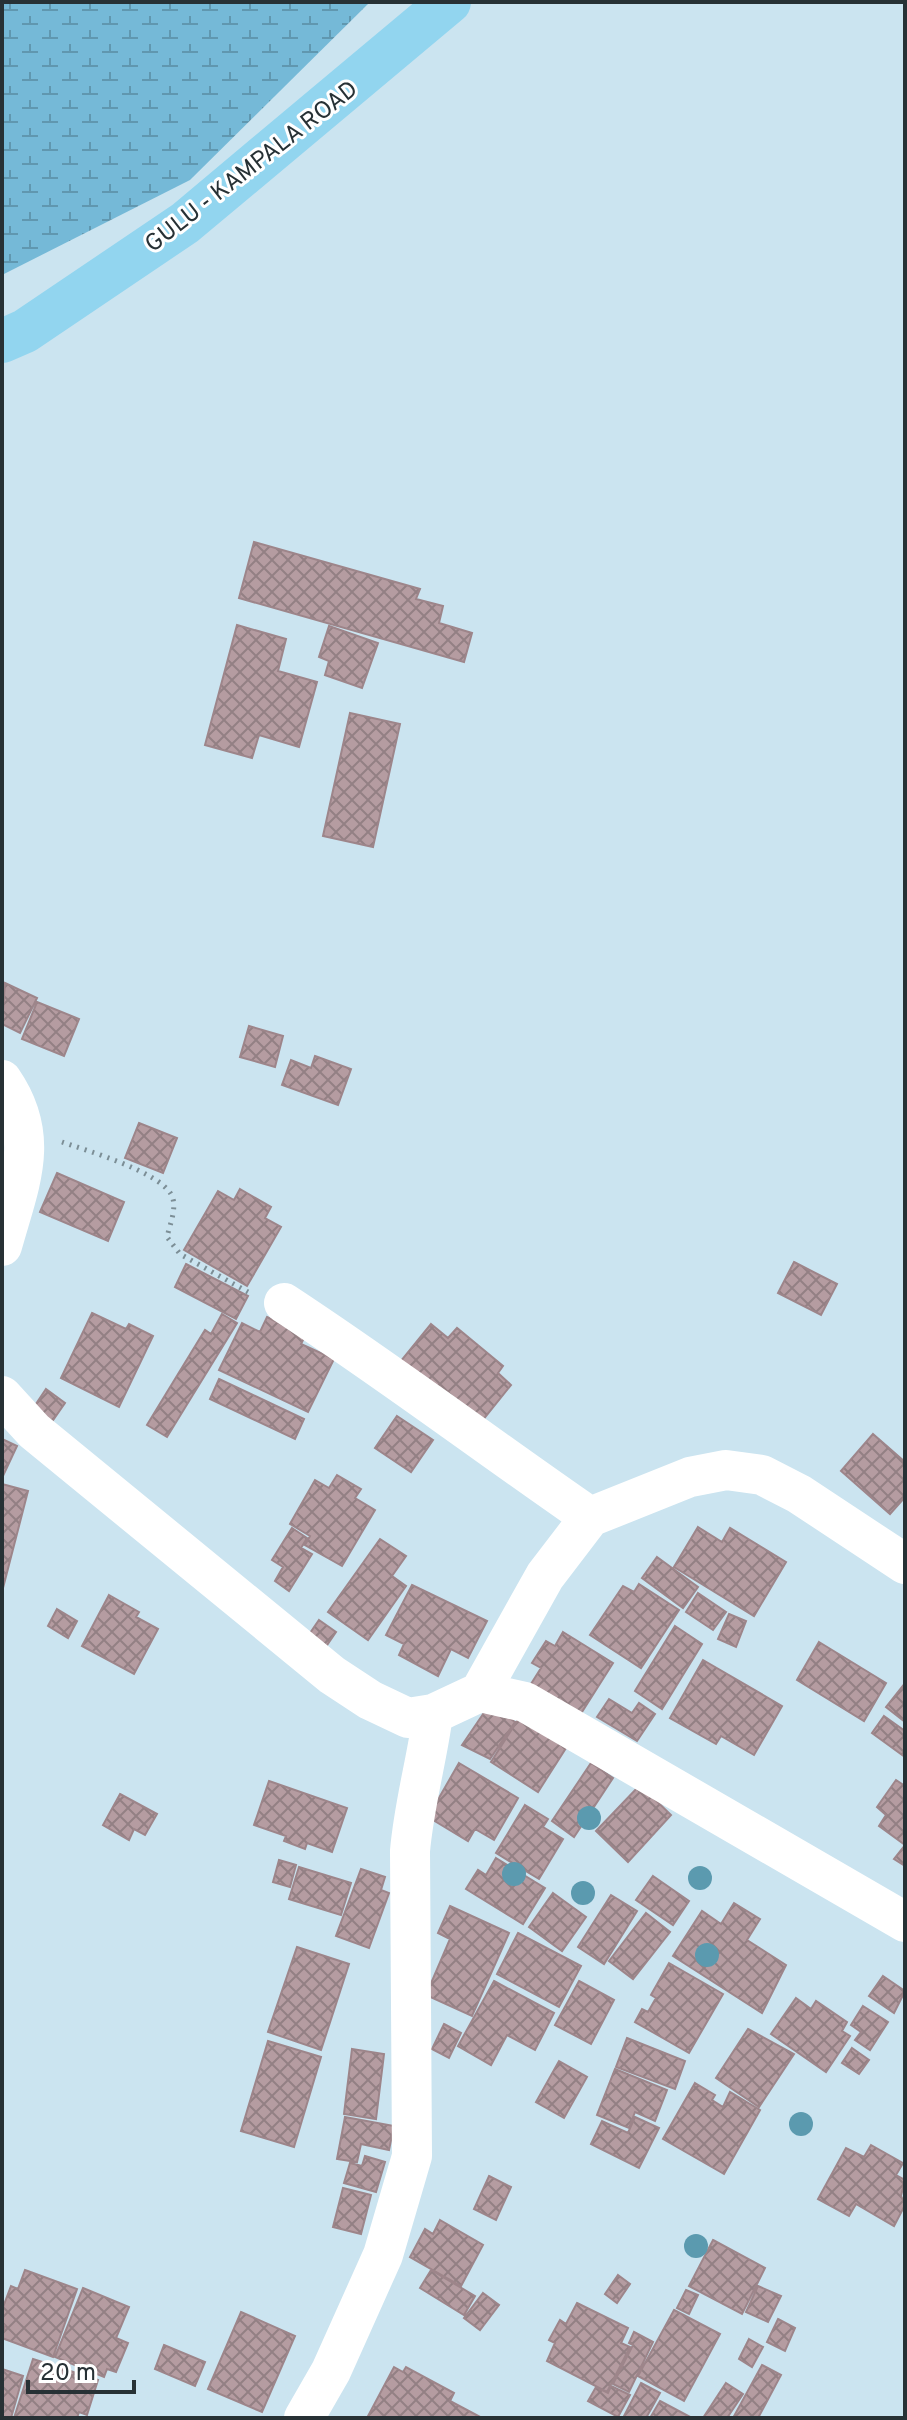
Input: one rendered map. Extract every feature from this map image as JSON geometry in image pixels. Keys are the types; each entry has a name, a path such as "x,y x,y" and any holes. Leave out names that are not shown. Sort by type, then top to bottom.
{"main road":[{"name":"GULU - KAMPALA ROAD","path":"2,341 25,331 185,223 449,2"}],"street":[{"path":"2,1080 16,1101 25,1128 24,1169 2,1246"},
{"path":"284,1303 372,1360 489,1448 590,1517"},
{"path":"2,1396 34,1431 332,1675 370,1700 408,1718 433,1714 480,1692 545,1576 590,1517 690,1477 726,1470 762,1475 799,1494 905,1564"},
{"path":"480,1692 525,1702 580,1731 905,1922"},
{"path":"304,2418 331,2371 383,2255 412,2156 410,1851 414,1804 426,1769 433,1714"}],"path":[{"path":"25,1128 157,1181 170,1193 174,1205 167,1237 180,1254 249,1292 284,1303"}],"green space":[{"path":"2,2 370,2 190,180 2,275"}],"building":[{"path":"254,542 420,589 416,599 443,606 439,623 472,633 464,662 239,598"},
{"path":"237,625 286,639 278,671 317,682 299,747 259,735 252,758 205,745"},
{"path":"329,626 378,643 362,688 325,675 329,661 319,657"},
{"path":"350,713 400,724 373,847 323,836"},
{"path":"5,983 37,998 20,1033 2,1024"},
{"path":"37,1002 79,1019 64,1056 22,1039"},
{"path":"249,1026 283,1036 275,1067 240,1057"},
{"path":"315,1056 351,1069 338,1105 282,1085 291,1060 311,1068"},
{"path":"139,1123 177,1138 163,1173 125,1158"},
{"path":"57,1173 124,1202 108,1241 40,1212"},
{"path":"240,1189 271,1207 265,1218 281,1227 247,1286 184,1250 218,1191 234,1200"},
{"path":"794,1262 837,1284 821,1315 778,1293"},
{"path":"186,1264 248,1296 236,1319 175,1287"},
{"path":"92,1313 126,1329 129,1324 153,1336 119,1407 61,1378"},
{"path":"222,1314 237,1323 167,1437 147,1425 205,1330 211,1334"},
{"path":"267,1317 305,1336 301,1344 334,1359 308,1412 219,1370 242,1323 260,1332"},
{"path":"431,1324 448,1338 457,1328 503,1366 498,1373 511,1385 478,1426 400,1362"},
{"path":"219,1379 304,1419 295,1439 210,1399"},
{"path":"46,1389 65,1403 51,1423 32,1410"},
{"path":"397,1416 433,1440 411,1472 375,1448"},
{"path":"873,1434 905,1462 905,1497 890,1514 841,1471"},
{"path":"2,1439 17,1446 2,1478"},
{"path":"337,1475 361,1489 355,1498 375,1510 342,1566 305,1545 310,1536 290,1524 315,1480 329,1488"},
{"path":"2,1484 28,1491 3,1588 2,1588"},
{"path":"698,1527 722,1542 730,1528 786,1562 754,1616 674,1567"},
{"path":"292,1528 307,1538 301,1548 312,1554 289,1591 275,1581 283,1567 272,1560"},
{"path":"380,1539 406,1556 392,1576 406,1586 368,1640 328,1612"},
{"path":"657,1557 698,1587 683,1608 642,1578"},
{"path":"639,1584 679,1610 641,1668 590,1635 623,1586 634,1592"},
{"path":"412,1585 487,1621 468,1658 451,1649 438,1676 399,1655 404,1644 386,1635"},
{"path":"698,1593 726,1612 713,1630 686,1612"},
{"path":"109,1595 139,1612 136,1617 158,1629 134,1674 82,1646"},
{"path":"57,1609 77,1621 68,1638 48,1626"},
{"path":"729,1614 746,1621 736,1647 718,1639"},
{"path":"319,1620 336,1632 325,1648 308,1636"},
{"path":"675,1626 702,1644 662,1709 635,1691"},
{"path":"563,1632 613,1663 580,1715 531,1684 541,1668 532,1663 546,1641 555,1646"},
{"path":"819,1642 886,1683 864,1721 797,1680"},
{"path":"703,1660 782,1706 754,1755 721,1736 716,1744 670,1718"},
{"path":"905,1683 905,1722 886,1707"},
{"path":"609,1699 632,1713 639,1703 655,1714 637,1741 597,1717"},
{"path":"490,1704 515,1722 490,1759 462,1745"},
{"path":"884,1716 905,1731 905,1757 872,1733"},
{"path":"519,1718 566,1748 538,1792 491,1762"},
{"path":"459,1763 518,1798 494,1840 475,1829 468,1841 428,1817"},
{"path":"591,1763 613,1778 574,1837 552,1821"},
{"path":"896,1780 905,1786 905,1845 879,1826 886,1815 877,1807"},
{"path":"269,1781 347,1808 332,1852 307,1843 305,1849 284,1841 286,1836 254,1825"},
{"path":"640,1785 671,1815 628,1862 596,1831"},
{"path":"120,1794 157,1814 145,1835 134,1829 129,1840 103,1825"},
{"path":"525,1805 548,1819 543,1827 563,1839 539,1879 496,1853"},
{"path":"905,1845 905,1866 894,1859"},
{"path":"496,1858 545,1888 523,1924 466,1889 478,1870 486,1875"},
{"path":"279,1860 296,1865 290,1887 273,1882"},
{"path":"299,1867 351,1883 341,1915 289,1899"},
{"path":"361,1869 385,1877 381,1890 389,1893 369,1948 336,1936"},
{"path":"653,1876 689,1901 673,1925 636,1900"},
{"path":"553,1893 586,1917 562,1951 529,1927"},
{"path":"611,1895 637,1911 604,1964 578,1947"},
{"path":"734,1903 760,1919 747,1940 786,1965 762,2013 673,1956 702,1911 721,1924"},
{"path":"450,1906 509,1933 472,2016 426,1995 450,1939 438,1933"},
{"path":"646,1913 670,1932 633,1979 609,1961"},
{"path":"518,1933 581,1966 559,2007 497,1974"},
{"path":"297,1947 349,1964 321,2050 268,2032"},
{"path":"669,1963 723,1994 689,2053 635,2022 642,2009 648,2012 656,1998 651,1995"},
{"path":"883,1976 905,1991 894,2013 869,1996"},
{"path":"494,1981 554,2013 535,2050 507,2035 491,2065 458,2046"},
{"path":"579,1981 614,2000 591,2044 555,2025"},
{"path":"796,1998 811,2009 816,2001 847,2022 842,2031 850,2036 826,2072 771,2034"},
{"path":"863,2006 888,2022 870,2050 855,2040 861,2032 851,2025"},
{"path":"444,2024 461,2033 449,2058 432,2049"},
{"path":"748,2029 794,2054 759,2107 716,2078"},
{"path":"627,2038 685,2061 675,2089 616,2067"},
{"path":"268,2041 321,2057 294,2147 241,2131"},
{"path":"852,2048 869,2060 859,2074 842,2063"},
{"path":"352,2049 384,2054 376,2119 344,2114"},
{"path":"559,2061 587,2077 564,2118 536,2102"},
{"path":"615,2069 667,2090 655,2121 635,2112 629,2128 597,2115"},
{"path":"695,2083 715,2095 712,2100 723,2107 730,2092 760,2110 724,2174 663,2139"},
{"path":"345,2117 394,2126 389,2150 361,2144 357,2162 337,2159"},
{"path":"635,2117 659,2128 639,2168 591,2144 602,2121 628,2133"},
{"path":"871,2145 903,2163 896,2175 905,2180 901,2196 905,2205 894,2226 856,2204 849,2216 818,2199 846,2148 864,2157"},
{"path":"365,2156 385,2162 376,2192 344,2183 350,2163 362,2166"},
{"path":"489,2176 511,2187 496,2220 474,2209"},
{"path":"343,2188 371,2195 361,2234 333,2227"},
{"path":"440,2220 483,2245 461,2286 410,2257 425,2229 433,2234"},
{"path":"713,2240 765,2268 742,2314 689,2286"},
{"path":"25,2270 77,2289 53,2357 2,2338 5,2325 2,2324 2,2310 11,2286 18,2289"},
{"path":"431,2270 475,2296 464,2315 420,2288"},
{"path":"618,2275 630,2284 617,2303 605,2294"},
{"path":"758,2286 781,2296 768,2322 746,2312"},
{"path":"83,2288 129,2307 116,2338 128,2343 116,2372 107,2369 104,2377 55,2357"},
{"path":"686,2290 698,2295 689,2314 677,2308"},
{"path":"483,2293 499,2305 480,2330 464,2318"},
{"path":"577,2303 628,2328 621,2343 630,2347 607,2392 547,2361 555,2343 549,2340 560,2320 566,2324"},
{"path":"674,2310 720,2334 684,2401 638,2376"},
{"path":"241,2312 295,2336 262,2412 208,2389"},
{"path":"778,2319 795,2328 785,2351 767,2342"},
{"path":"634,2332 653,2342 629,2392 613,2384 633,2345 629,2343"},
{"path":"749,2339 763,2347 752,2367 739,2359"},
{"path":"164,2345 205,2362 195,2386 155,2369"},
{"path":"33,2359 98,2380 87,2415 79,2412 77,2418 14,2418"},
{"path":"762,2365 781,2375 758,2418 733,2418"},
{"path":"394,2367 403,2372 406,2367 454,2393 450,2401 482,2418 367,2418"},
{"path":"2,2369 23,2376 11,2418 2,2418"},
{"path":"641,2383 660,2393 646,2418 623,2418"},
{"path":"726,2383 743,2394 727,2418 703,2418"},
{"path":"611,2386 630,2395 618,2417 588,2401 596,2387 608,2393"},
{"path":"660,2401 692,2418 650,2418"}]}
